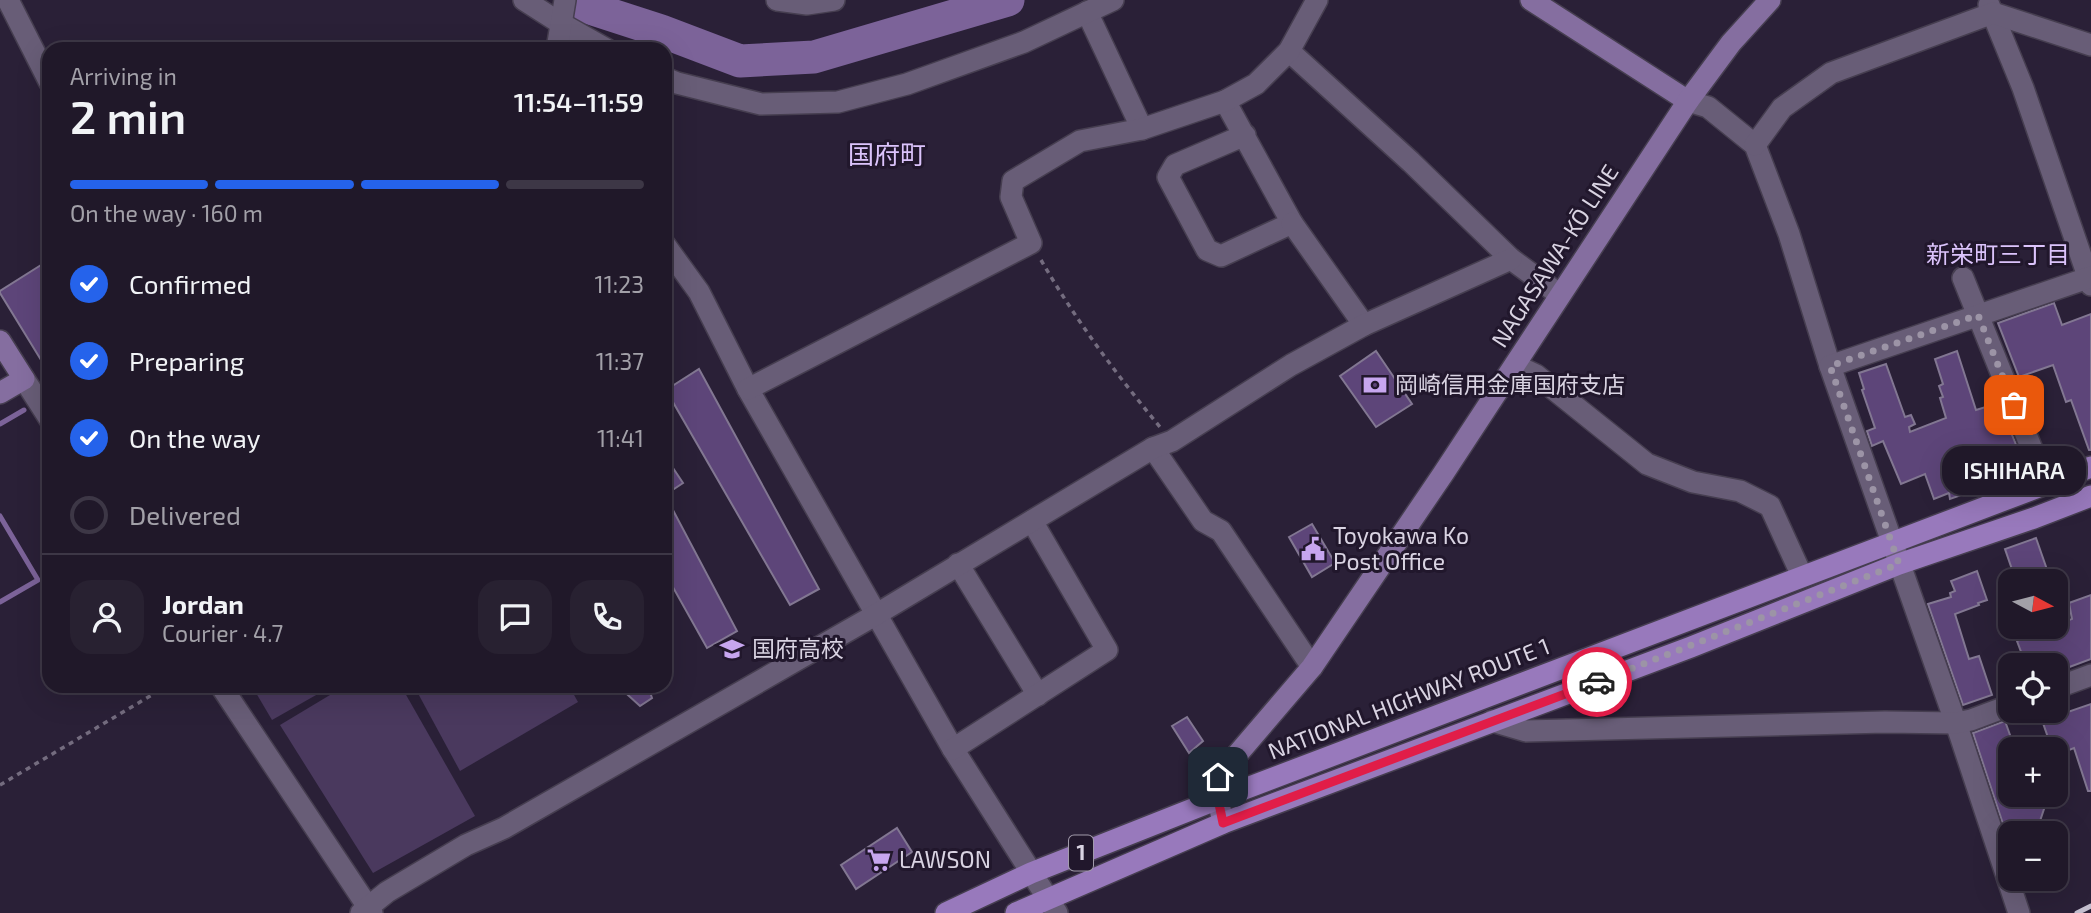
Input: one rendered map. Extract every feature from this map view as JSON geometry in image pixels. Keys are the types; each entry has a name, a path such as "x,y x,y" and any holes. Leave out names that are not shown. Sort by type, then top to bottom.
{"highway":[{"name":"NATIONAL HIGHWAY ROUTE 1","path":"946,913 1031,873 1218,799 2091,467"},
{"name":"1","path":"1016,913 1052,906 1223,823 1691,647 1899,564 2091,496"}],"main road":[{"path":"1531,0 1688,100"},
{"name":"NAGASAWA-KŌ LINE","path":"1223,823 1218,799 1218,777 1312,667 1515,365 1688,100 1731,43 1770,0"},
{"path":"0,341 24,379 0,393"}],"street":[{"path":"8,0 42,67"},
{"path":"524,0 562,12 598,42"},
{"path":"777,0 807,4 834,0"},
{"path":"672,81 761,104 838,102 907,83 1011,47 1113,0"},
{"path":"748,389 1031,243 1011,197 1013,181 1080,141 1142,129 1225,101 1256,84 1289,51 1317,0"},
{"path":"1755,145 1782,108 1831,73 1990,7 2091,45"},
{"path":"1830,366 2090,280 2023,88 1990,7"},
{"path":"557,42 562,12"},
{"path":"1087,12 1142,129"},
{"path":"1289,51 1511,258 1560,295"},
{"path":"1688,100 1707,107 1755,145 1789,234 1830,366 2019,913"},
{"path":"1225,101 1292,223 1364,325"},
{"path":"1245,135 1175,165 1168,177 1207,250 1221,256 1292,223"},
{"path":"672,255 699,292 748,389 953,749 1052,906"},
{"path":"225,693 367,911 387,892 466,845 503,828 877,614 1163,445 1291,365 1364,325 1511,258"},
{"path":"1963,278 2046,484"},
{"path":"1515,365 1536,375 1647,464 1693,482 1740,491 1770,506 1802,576"},
{"path":"24,379 42,400"},
{"path":"1163,445 1203,521 1221,530 1312,667"},
{"path":"953,749 1107,650 1032,521"},
{"path":"958,564 1038,695"},
{"path":"2068,684 2091,675"},
{"path":"1492,721 1526,732 1885,722 1955,723 1998,710"}],"path":[{"path":"1031,243 1063,298 1121,379 1163,445"},
{"path":"0,785 155,693"}],"shaded area":[{"path":"256,693 320,693 272,720"},
{"path":"333,693 405,693 475,816 373,873 280,725"},
{"path":"418,693 573,693 578,702 460,771"}],"building":[{"path":"42,264 42,362 0,293"},
{"path":"2054,303 2062,325 2091,314 2091,450 2071,400 2066,402 2053,365 2019,377 1998,323"},
{"path":"1376,351 1412,404 1376,427 1340,376"},
{"path":"1957,351 1976,410 1999,403 2024,464 1970,482 1973,491 1950,499 1949,493 1934,499 1925,474 1901,484 1883,441 1872,446 1867,431 1875,428 1859,373 1886,364 1905,417 1911,415 1915,424 1909,427 1910,432 1946,418 1940,398 1943,397 1939,386 1943,384 1935,359"},
{"path":"699,369 819,589 790,605 672,400 672,386"},
{"path":"672,466 683,483 672,490"},
{"path":"672,508 737,631 707,648 672,586"},
{"path":"1312,524 1335,563 1312,577 1289,537"},
{"path":"2036,538 2047,569 2012,569 2005,549"},
{"path":"1977,571 1987,600 1955,614 1969,659 1979,656 1992,695 1963,705 1928,604 1951,597 1950,593 1955,591 1951,581"},
{"path":"2091,595 2091,659 2068,668 2068,653 2022,653 2017,641 2022,639 2068,639 2068,621 2072,619 2069,603"},
{"path":"626,693 650,693 652,698 640,706"},
{"path":"2091,704 2091,791 2088,791 2074,748 2068,750 2068,737 2048,737 2043,723 2068,723 2068,712"},
{"path":"1187,717 1203,741 1189,753 1172,726"},
{"path":"2006,723 2011,737 1998,737 1998,807 2045,807 2040,821 2002,821 1973,733"},
{"path":"897,828 912,852 856,889 841,865"}],"waterway":[{"path":"576,0 587,7 740,61 814,57 1008,0"},
{"path":"0,424 24,410"},
{"path":"0,516 38,580 0,602"}],"railway":[{"path":"2077,913 2091,906"}],"way so far":[{"path":"1597,682 1899,564 1830,366 1978,315 2014,405"}],"place":[{"name":"岡崎信用金庫国府支店","path":"1375,385"},
{"name":"ISHIHARA","path":"2014,405"},
{"name":"Toyokawa Ko Post Office","path":"1313,549"},
{"name":"国府高校","path":"732,649"},
{"name":"LAWSON","path":"879,860"}],"district":[{"name":"国府町","path":"887,155"},
{"name":"新栄町三丁目","path":"1998,255"}],"route":[{"path":"1218,777 1218,799 1223,823 1597,682"}]}
